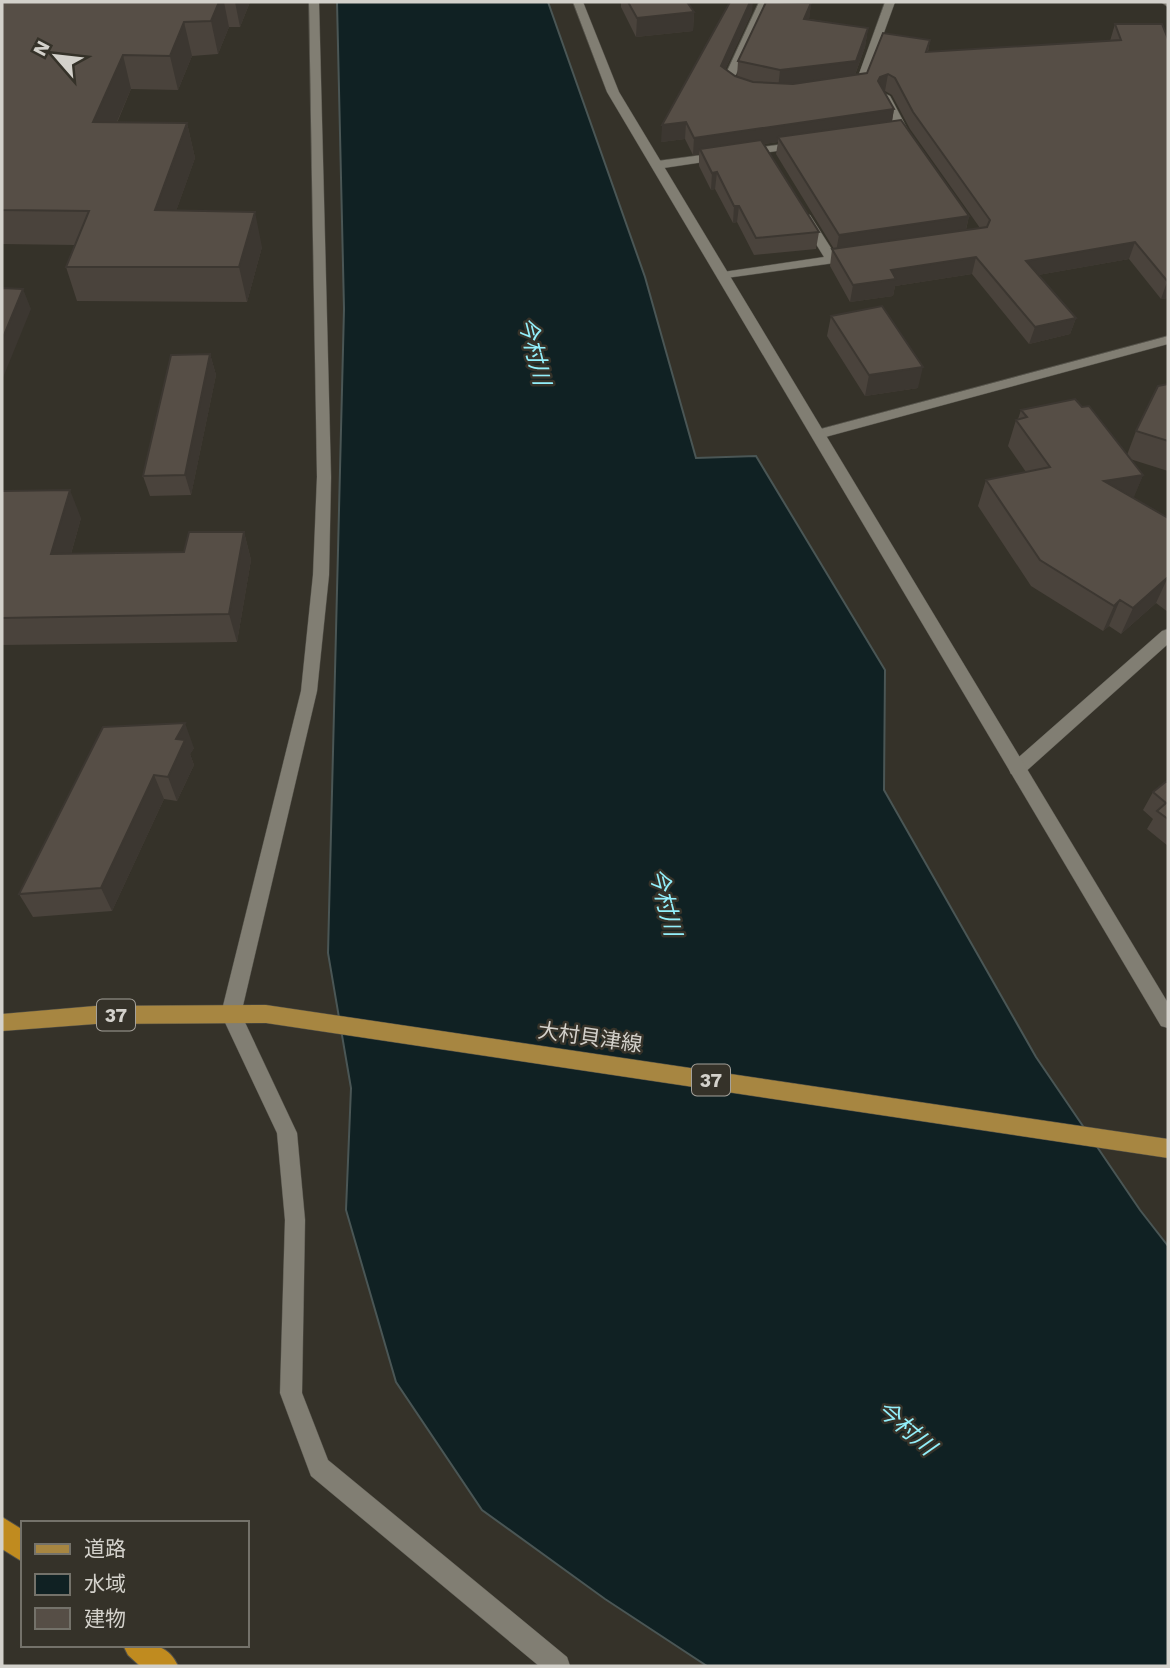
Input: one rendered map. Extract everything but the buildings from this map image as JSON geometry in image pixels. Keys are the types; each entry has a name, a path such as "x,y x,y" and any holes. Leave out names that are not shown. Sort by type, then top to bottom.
{"highway":[{"path":"2,1531 21,1546"},
{"path":"140,1647 163,1666"}],"main road":[{"name":"大村貝津線","path":"2,1023 95,1015 266,1014 1162,1147"}],"street":[{"path":"314,2 324,477 321,575 309,691 230,1014 287,1133 295,1220 291,1393 319,1468 558,1666"},
{"path":"578,2 613,92 1168,1020"},
{"path":"748,90 735,88 727,82 764,2"},
{"path":"836,88 860,85 890,2"},
{"path":"875,134 906,135 884,96"},
{"path":"657,165 768,155 806,144"},
{"path":"798,205 832,260"},
{"path":"723,276 872,254"},
{"path":"818,433 1168,340"},
{"path":"1017,769 1168,635"}],"water":[{"name":"今村川","path":"337,2 548,2 645,277 696,458 756,456 885,670 884,790 1036,1057 1140,1210 1168,1246 1168,1666 707,1666 605,1599 482,1510 396,1382 346,1210 351,1088 328,953 344,309"}]}
